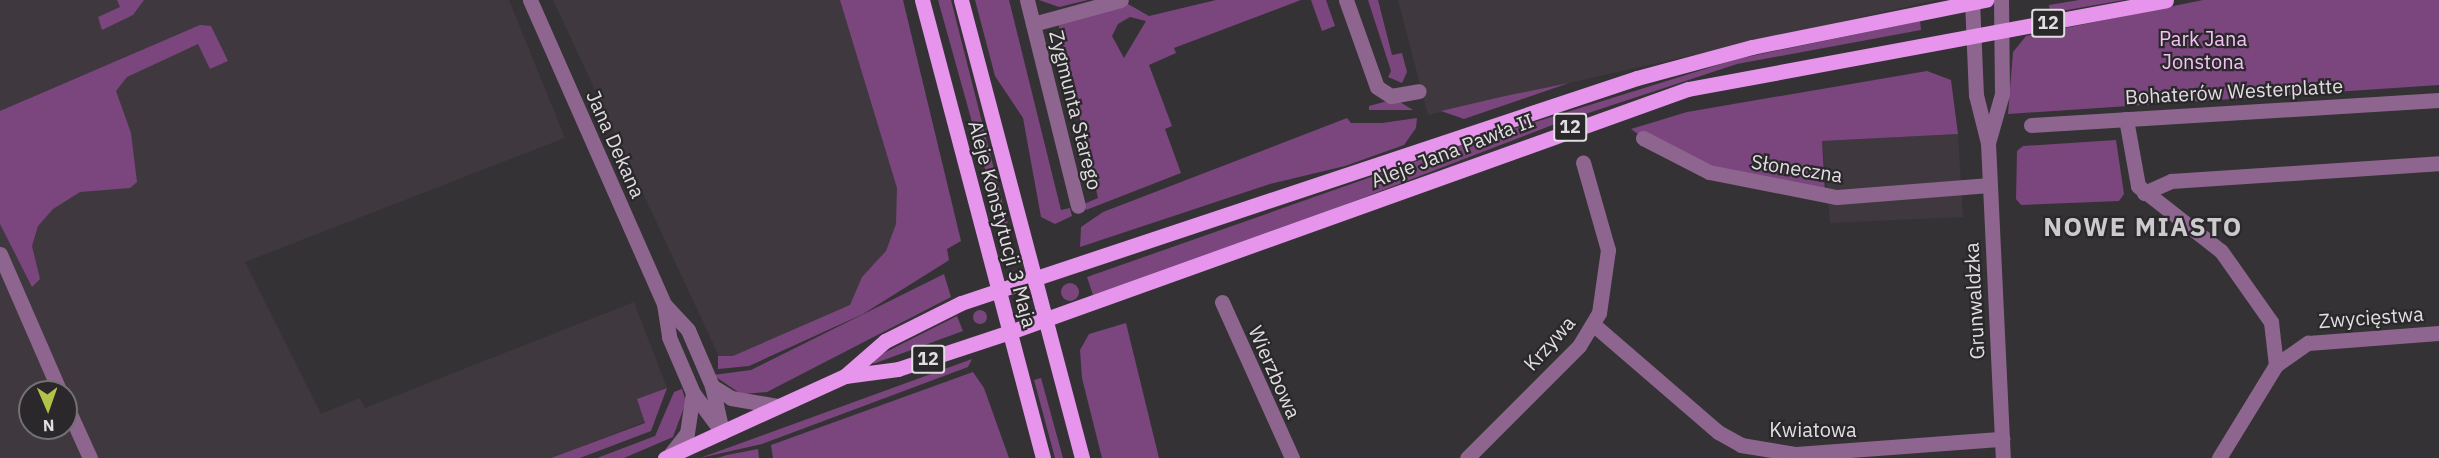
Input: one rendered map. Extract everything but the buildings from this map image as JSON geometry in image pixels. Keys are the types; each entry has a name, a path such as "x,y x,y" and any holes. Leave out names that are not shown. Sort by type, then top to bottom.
{"main road":[{"name":"Aleje Konstytucji 3 Maja","path":"922,0 1043,458"},
{"name":"Aleje Konstytucji 3 Maja","path":"961,0 1082,458"},
{"name":"Aleje Jana Pawła II","path":"1010,332 1613,111 1752,75 1973,37 2166,0"},
{"name":"Aleje Jana Pawła II","path":"999,290 1637,78 1752,47 1976,1"},
{"name":"12","path":"845,376 885,341 961,303 999,290"},
{"name":"12","path":"667,457 845,376 898,369 1010,332"}],"street":[{"name":"Jana Dekana","path":"530,0 664,304 669,338 693,393 722,432"},
{"name":"Zygmunta Starego","path":"1027,0 1078,207"},
{"name":"Zygmunta Starego","path":"1033,24 1121,0"},
{"path":"1346,0 1377,87 1391,96 1419,91"},
{"name":"Grunwaldzka","path":"1988,142 2002,94 2001,0"},
{"name":"Grunwaldzka","path":"1976,1 1973,37 1979,118 1988,142 2003,458"},
{"name":"Bohaterów Westerplatte","path":"2031,124 2439,100"},
{"path":"2126,119 2132,169 2144,193 2221,251 2271,322 2276,365 2219,458"},
{"name":"Słoneczna","path":"1643,138 1709,172 1837,197 1990,185"},
{"name":"Krzywa","path":"1468,458 1594,326 1608,272 1608,250 1583,162"},
{"path":"2144,193 2170,181 2439,163"},
{"path":"0,254 55,380"},
{"name":"Wierzbowa","path":"1222,302 1292,458"},
{"name":"Jana Dekana","path":"664,304 688,330 712,386 722,432"},
{"name":"Kwiatowa","path":"1594,326 1719,432 1741,445 1768,452 1841,452 2002,440"},
{"name":"Zwycięstwa","path":"2276,365 2308,342 2439,333"},
{"path":"712,386 731,398 778,406"},
{"path":"667,457 687,433 693,393"},
{"path":"78,432 90,458"}],"shaded area":[{"path":"0,0 509,0 565,138 245,262 321,414 360,398 365,408 634,302 667,388 638,399 645,422 551,458 0,458"},
{"path":"553,0 846,0 908,210 899,240 855,305 722,363"},
{"path":"1398,0 1937,0 1428,115"},
{"path":"1958,134 1963,217 1830,223 1822,141"}],"green space":[{"path":"117,0 144,0 133,15 102,30 98,17 120,7"},
{"path":"840,0 903,0 961,241 947,249 949,260 863,314 749,366 718,369 718,356 733,356 850,305 862,277 886,251 896,224 897,188"},
{"path":"938,0 951,0 1011,236 1004,237"},
{"path":"975,0 1009,0 1061,210 1070,208 1072,216 1055,224 1041,217 1023,118 995,76"},
{"path":"1039,0 1088,0 1059,7"},
{"path":"1121,0 1149,16 1216,0 1301,0 1174,48 1176,53 1149,65 1172,126 1165,129 1181,173 1086,210 1084,204 1098,198 1057,18","holes":["1130,17 1146,21 1124,58 1112,36 1118,24"]},
{"path":"1311,0 1326,0 1335,26 1322,31"},
{"path":"1368,0 1378,0 1392,55 1402,53 1407,72 1402,83 1388,77 1391,71"},
{"path":"2079,0 2124,0 2050,13 2049,5"},
{"name":"Park Jana Jonstona","path":"2203,0 2439,0 2439,85 2008,114 2013,52 2026,36"},
{"path":"1920,21 1921,30 1737,64 1555,124 1217,254 1093,295 1087,277 1465,144 1737,59"},
{"path":"200,25 211,26 228,61 210,69 198,44 127,77 116,91 131,133 137,182 130,188 80,192 53,209 38,226 32,246 40,279 32,287 0,224 0,111"},
{"path":"1927,71 1951,80 1958,134 1822,141 1825,192 1776,185 1660,150 1631,129 1687,112"},
{"path":"1569,83 1464,119 1441,111 1505,96"},
{"path":"1395,99 1413,110 1369,110 1369,106"},
{"path":"1347,118 1351,123 1382,123 1417,118 1416,128 1404,145 1345,166 1270,184 1080,247 1081,227 1103,212"},
{"path":"2116,140 2124,194 2119,201 2021,205 2016,199 2017,151 2023,146"},
{"path":"944,274 951,297 767,392 741,394 713,375 751,370"},
{"path":"1070,283 1076,286 1079,292 1076,298 1070,301 1064,298 1061,292 1064,286"},
{"path":"977,310 983,310 987,317 983,324 977,324 973,320 973,314"},
{"path":"957,316 963,331 873,364 874,358"},
{"path":"1126,323 1159,458 1102,458 1082,378 1080,350 1089,334"},
{"path":"972,359 968,367 762,444 700,458"},
{"path":"973,372 984,388 1009,458 773,458 771,445"},
{"path":"1041,378 1063,458 1055,458 1034,380"},
{"path":"667,388 651,431 580,458 551,458 645,423 637,399"},
{"path":"682,389 686,402 673,437 624,458 597,458 655,436 674,392"},
{"path":"758,449 759,458 717,458 727,455"}],"district":[{"name":"NOWE MIASTO","path":"2143,227"}]}
